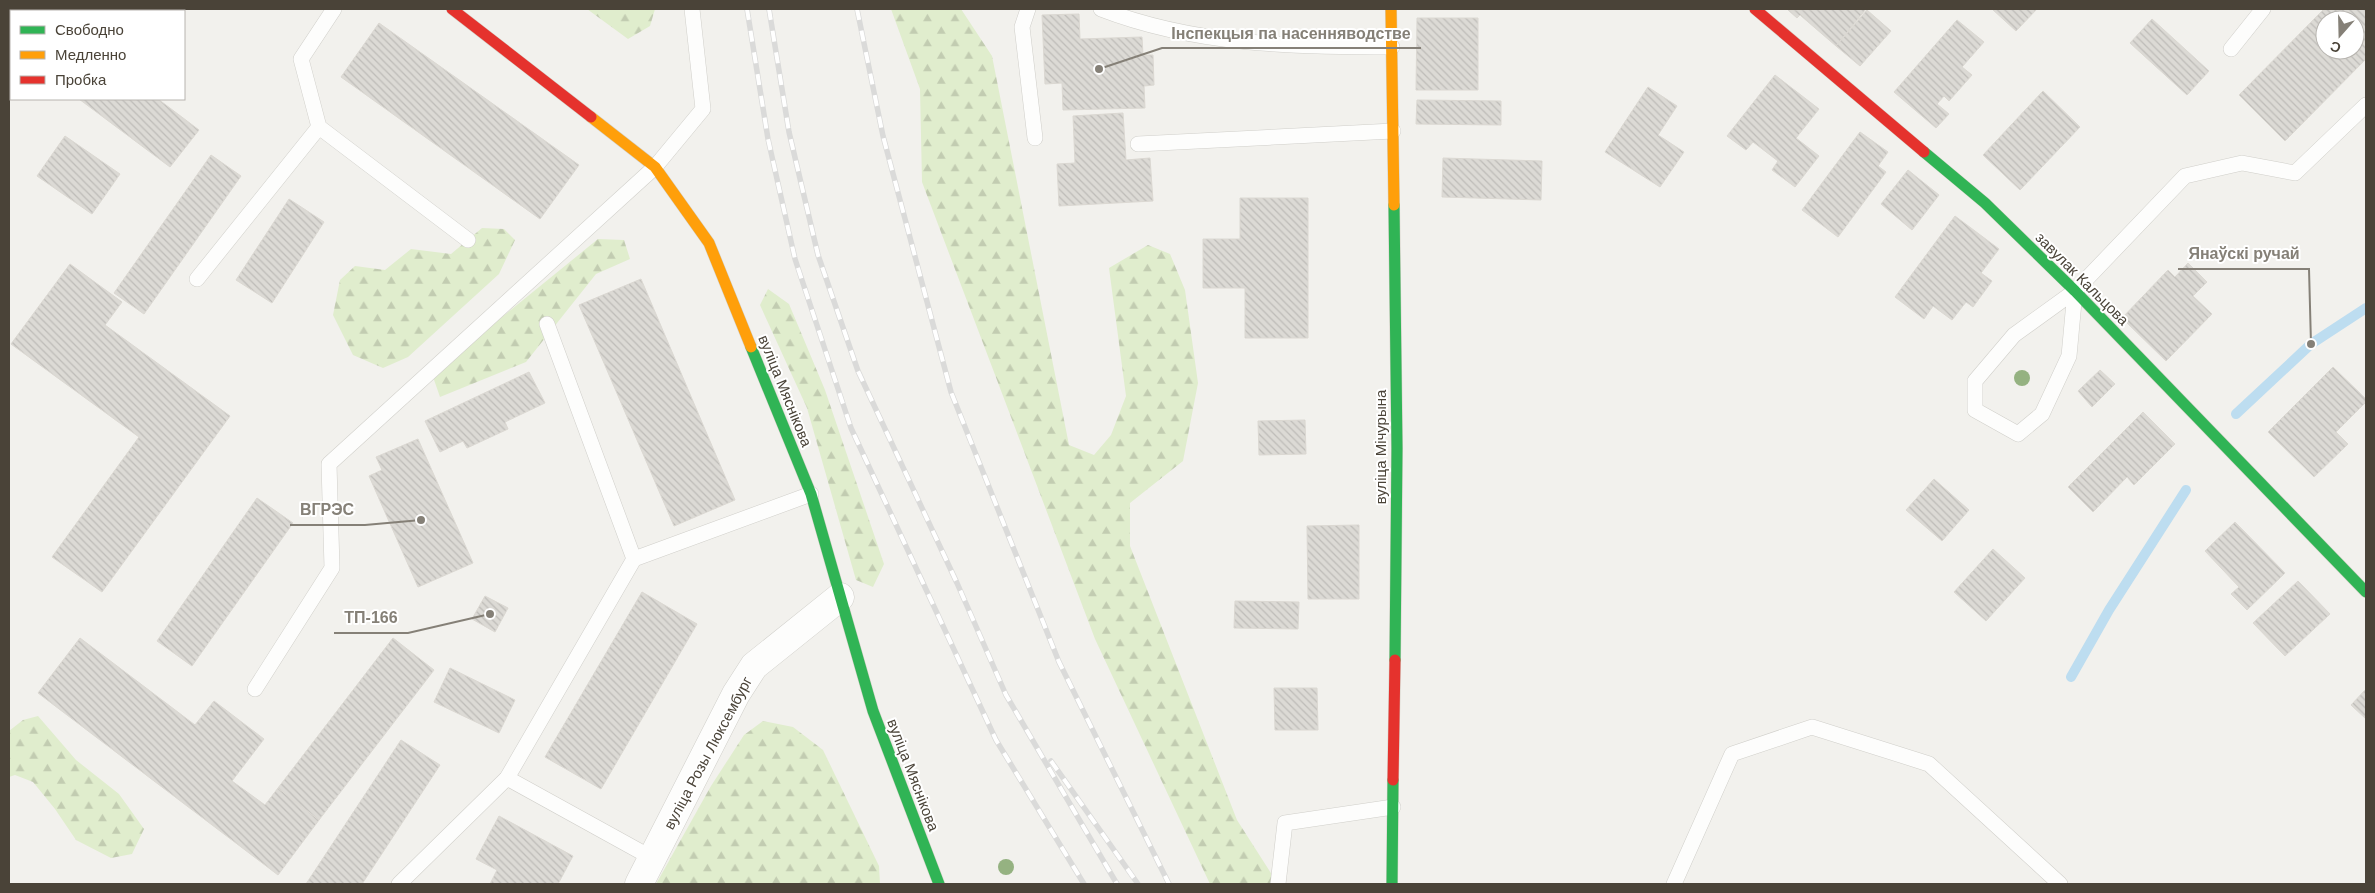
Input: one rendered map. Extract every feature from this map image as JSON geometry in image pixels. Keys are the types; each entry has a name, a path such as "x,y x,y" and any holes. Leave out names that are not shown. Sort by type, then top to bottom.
{"street":[{"name":"вуліца Мяснікова","path":"452,9 655,167 709,243 811,494 873,711 939,884"},
{"name":"вуліца Мічурына","path":"1391,9 1396,448 1392,884"},
{"name":"завулак Кальцова","path":"1755,9 1985,203 2075,291 2366,592"},
{"name":"вуліца Розы Люксембург","path":"639,884 736,694 754,666 840,597"}],"lane":[{"path":"334,9 301,59 319,127 468,240"},
{"path":"255,689 332,568 329,464 655,167 703,109 692,9"},
{"path":"1028,9 1022,27 1035,138"},
{"path":"1101,9 1128,19 1213,39 1311,47 1392,47"},
{"path":"2230,50 2263,9"},
{"path":"2075,291 2069,356 2042,414 2018,434 1975,410 1975,380 2014,335 2075,291 2185,176 2242,163 2295,173 2366,104"},
{"path":"197,279 319,127"},
{"path":"1138,144 1392,131"},
{"path":"547,324 634,558"},
{"path":"399,884 507,778 634,558 811,494"},
{"path":"1674,884 1732,754 1812,727 1929,764 2060,884"},
{"path":"507,778 652,858"},
{"path":"1278,884 1285,823 1393,808"}],"green space":[{"path":"587,9 655,9 650,26 628,39"},
{"path":"891,9 961,9 992,56 1069,445 1094,455 1111,435 1126,396 1109,268 1148,245 1170,254 1185,290 1198,383 1183,461 1130,503 1130,546 1237,820 1278,884 1210,884 1095,639 922,182 920,89"},
{"path":"482,228 504,229 515,240 499,274 408,357 383,368 353,355 333,315 340,280 355,266 385,270 411,249 451,254"},
{"path":"598,239 624,240 630,259 596,274 526,362 440,397 432,374"},
{"path":"768,289 789,304 825,390 884,564 873,587 856,580 807,408 760,305"},
{"path":"38,716 76,760 119,794 144,829 132,854 111,858 76,840 55,809 33,782 15,775 9,777 9,731 23,720"},
{"path":"763,721 793,727 823,750 879,866 880,884 656,884 711,786 744,735"}],"building":[{"path":"1866,9 1836,46 1800,15 1797,18 1788,10"},
{"path":"1992,9 2037,9 2016,31"},
{"path":"2366,9 2366,59 2285,141 2239,95 2315,18 2315,60 2365,60 2365,10 2323,10"},
{"path":"1867,10 1891,31 1860,66 1836,46"},
{"path":"1079,14 1080,39 1142,37 1143,55 1153,55 1154,85 1144,86 1145,108 1063,110 1062,83 1045,84 1042,15"},
{"path":"1417,18 1478,18 1478,90 1416,90"},
{"path":"2152,19 2209,71 2187,95 2130,43"},
{"path":"1957,20 1984,42 1962,67 1972,75 1949,101 1944,96 1937,104 1949,114 1936,128 1894,92"},
{"path":"379,23 579,165 540,219 341,77"},
{"path":"1775,75 1819,109 1796,138 1819,156 1795,187 1772,170 1778,161 1753,142 1746,150 1727,136"},
{"path":"1648,87 1677,106 1658,135 1684,152 1660,187 1605,152"},
{"path":"2043,91 2080,127 2020,190 1983,155"},
{"path":"80,100 159,100 199,130 170,167"},
{"path":"1417,100 1501,101 1501,125 1416,124"},
{"path":"1123,113 1126,160 1150,158 1153,201 1059,206 1057,164 1075,163 1073,116"},
{"path":"1860,132 1888,152 1878,166 1886,172 1838,237 1802,210"},
{"path":"65,136 120,174 92,214 37,176"},
{"path":"211,155 241,176 144,314 114,293"},
{"path":"1443,158 1542,161 1541,200 1442,197"},
{"path":"1908,170 1939,195 1912,230 1881,204"},
{"path":"1240,198 1308,198 1308,338 1245,338 1245,288 1203,288 1203,239 1240,239"},
{"path":"289,199 324,222 272,303 236,280"},
{"path":"1955,216 1999,249 1981,273 1992,281 1973,307 1966,302 1952,320 1933,306 1924,319 1895,297"},
{"path":"2188,263 2207,282 2193,296 2212,314 2166,361 2122,318 2168,270 2175,277"},
{"path":"70,264 122,302 105,325 230,416 102,592 52,557 139,437 11,344"},
{"path":"641,279 735,500 674,526 579,305"},
{"path":"2333,367 2366,399 2366,402 2336,432 2348,444 2314,477 2268,432"},
{"path":"2100,370 2115,384 2092,407 2078,391"},
{"path":"529,372 545,403 505,422 508,429 467,448 463,441 440,452 425,421"},
{"path":"2143,412 2175,444 2134,485 2127,477 2093,512 2068,487"},
{"path":"1305,420 1306,454 1259,455 1258,421"},
{"path":"418,439 473,563 418,587 369,476 382,470 376,457"},
{"path":"1934,479 1969,510 1942,541 1906,510"},
{"path":"257,498 293,523 192,666 157,641"},
{"path":"2235,522 2285,573 2247,610 2231,594 2239,587 2205,551"},
{"path":"1359,525 1359,599 1308,599 1307,526"},
{"path":"1993,549 2025,578 1986,621 1954,592"},
{"path":"2298,581 2330,614 2285,656 2253,623"},
{"path":"642,592 697,624 601,789 545,757"},
{"path":"485,596 508,608 495,632 472,619"},
{"path":"1235,601 1299,602 1298,629 1234,628"},
{"path":"80,638 195,725 214,701 264,739 232,781 265,805 278,788 319,820 278,875 38,693"},
{"path":"393,638 434,670 319,820 278,788"},
{"path":"450,668 515,700 499,733 434,702"},
{"path":"1274,688 1317,688 1318,730 1275,730"},
{"path":"2366,689 2366,719 2351,705"},
{"path":"401,740 440,765 362,884 306,884"},
{"path":"499,816 573,856 558,884 490,884 497,870 476,859"}],"waterway":[{"path":"2236,414 2311,344 2366,308"},
{"path":"2071,677 2109,610 2186,490"}],"railway":[{"path":"747,9 768,139 795,259 851,428 996,740 1084,884"},
{"path":"769,9 789,132 818,255 858,371 957,583 1006,695 1117,884"},
{"path":"857,9 883,136 951,392 1059,662 1169,884"},
{"path":"1051,761 1138,884"}],"traffic: fast":[{"path":"1924,152 1985,203 2075,291 2366,592"},
{"path":"1394,205 1397,448 1395,660"},
{"path":"751,347 811,494 873,711 939,884"},
{"path":"1392,884 1393,780"}],"traffic: slow":[{"path":"1391,9 1394,205"},
{"path":"591,117 655,167 709,243 751,347"}],"traffic: jam":[{"path":"452,9 591,117"},
{"path":"1755,9 1924,152"},
{"path":"1393,780 1395,660"}],"place":[{"name":"Інспекцыя па насенняводстве","path":"1099,69"},
{"name":"Янаўскі ручай","path":"2311,344"},
{"name":"ВГРЭС","path":"421,520"},
{"name":"ТП-166","path":"490,614"}]}
